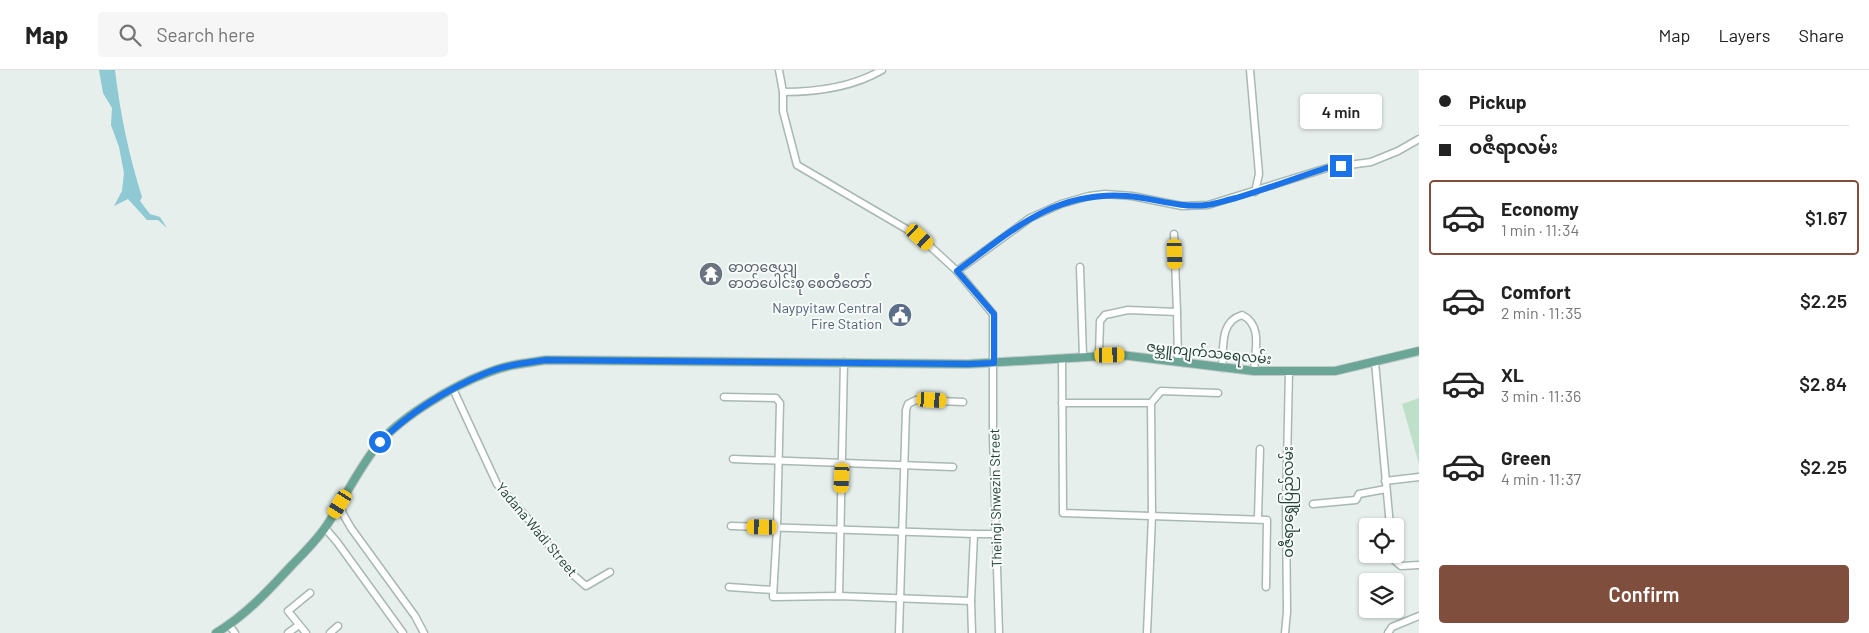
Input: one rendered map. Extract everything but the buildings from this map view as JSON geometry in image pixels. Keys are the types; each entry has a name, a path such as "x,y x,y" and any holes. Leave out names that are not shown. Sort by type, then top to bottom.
{"main road":[{"name":"ဇမ္ဘူကျက်သရေလမ်း","path":"216,633 229,626 277,582 325,528 369,457 380,442 399,424 454,389 487,372 523,363 546,360 968,364 1121,354 1254,371 1335,371 1419,351"}],"street":[{"name":"Theingi Shwezin Street","path":"779,70 783,92 783,111 797,165 920,237 957,271 994,314 995,534 999,633"},
{"path":"783,92 810,92 853,82 872,76 882,70"},
{"path":"1250,70 1259,174 1255,192"},
{"path":"957,271 1030,218 1061,204 1106,194 1132,196 1182,206 1208,205 1255,192 1326,168 1371,162 1398,151 1419,139"},
{"path":"1174,234 1178,362"},
{"path":"1080,267 1083,356"},
{"path":"1099,355 1100,321 1105,315 1128,310 1177,312"},
{"path":"1222,368 1225,329 1232,318 1242,314 1250,319 1255,326 1254,371"},
{"path":"1062,359 1063,513 1258,518 1267,520 1266,587"},
{"path":"838,596 843,462 844,362"},
{"path":"1375,362 1389,518"},
{"name":"ဝဇီရာရွှေပြည်လမ်း","path":"1285,633 1287,612 1286,510 1289,371"},
{"name":"Yadana Wadi Street","path":"454,389 498,484 571,573 586,586 610,572"},
{"path":"1147,633 1152,516 1151,403 1161,391 1218,393"},
{"path":"724,397 776,398 780,404 773,597 838,596 971,601"},
{"path":"899,633 906,410 908,404 916,400 963,402"},
{"path":"1062,403 1151,403"},
{"path":"1258,518 1260,448"},
{"path":"733,459 953,467"},
{"path":"1385,481 1419,477"},
{"path":"1313,504 1356,500 1360,494 1386,489"},
{"path":"340,504 351,528 415,616 424,633"},
{"path":"730,526 995,534"},
{"path":"325,528 403,633"},
{"path":"972,633 971,601 974,534"},
{"path":"1398,563 1401,566 1419,565"},
{"path":"729,587 773,590"},
{"path":"306,633 288,611 310,593"},
{"path":"1388,633 1392,627 1419,616"},
{"path":"288,633 298,625"},
{"path":"229,626 235,633"},
{"path":"330,633 338,626"}],"green space":[{"path":"1419,398 1419,464 1402,404"}],"water":[{"path":"99,70 115,70 126,134 142,197 140,201 150,214 160,217 167,228 158,220 147,220 128,199 114,206 122,191 124,173 119,147 111,125 112,108 103,93"}],"place":[{"name":"ဓာတုဇေယျ ဓာတ်ပေါင်းစု စေတီတော်","path":"711,274"},
{"name":"Naypyitaw Central Fire Station","path":"900,315"}],"route":[{"path":"380,442 399,424 431,402 487,372 523,363 546,360 994,363 994,314 957,271 1030,218 1061,204 1088,196 1106,194 1132,196 1182,206 1208,205 1326,168 1341,166"}]}
